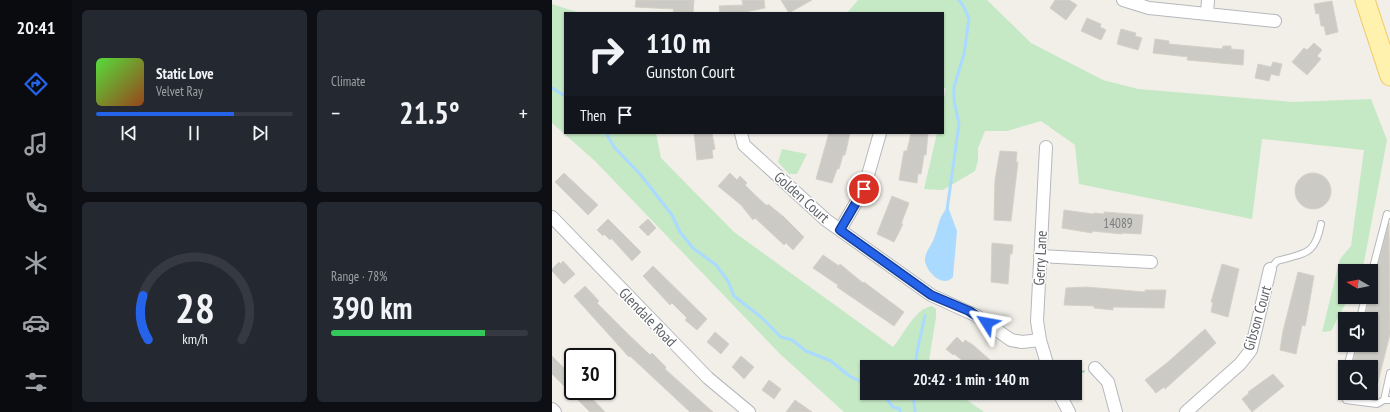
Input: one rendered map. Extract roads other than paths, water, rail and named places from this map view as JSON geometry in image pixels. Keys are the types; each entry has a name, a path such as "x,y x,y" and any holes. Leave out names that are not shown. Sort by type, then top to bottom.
{"main road":[{"path":"1365,0 1389,70"}],"street":[{"path":"1123,0 1149,8 1275,21"},
{"path":"1207,14 1208,0"},
{"name":"Golden Court","path":"741,134 744,145 826,220 931,295 975,315 1007,337 1017,342 1040,340"},
{"path":"840,230 864,189 880,134"},
{"name":"Gerry Lane","path":"1046,147 1037,321 1040,340 1046,360"},
{"name":"Glendale Road","path":"552,217 703,374 749,412"},
{"path":"1040,256 1151,262"},
{"name":"Gibson Court","path":"1186,412 1240,364 1250,350 1270,270"},
{"path":"1095,368 1108,382 1116,412"},
{"path":"1062,400 1069,412"},
{"path":"552,409 555,412"}],"lane":[{"path":"1374,264 1386,214 1390,215"},
{"path":"1270,270 1277,261 1299,256 1311,250 1317,240 1321,224"},
{"path":"1346,400 1377,404 1387,400 1390,373"}],"water":[{"path":"948,207 957,231 953,277 945,281 940,280 932,274 926,265 925,258 944,211"}],"waterway":[{"path":"947,210 959,124 954,100 954,87 964,54 969,19 959,0"},
{"path":"552,88 564,95"},
{"path":"607,134 614,147 640,174 672,215 680,232 693,248 716,265 728,281 734,296 761,317 781,337 792,340 806,351 831,361 848,375 860,381"},
{"path":"916,360 925,316"},
{"path":"888,400 893,407 900,409 900,412"},
{"path":"914,400 915,412"}]}
